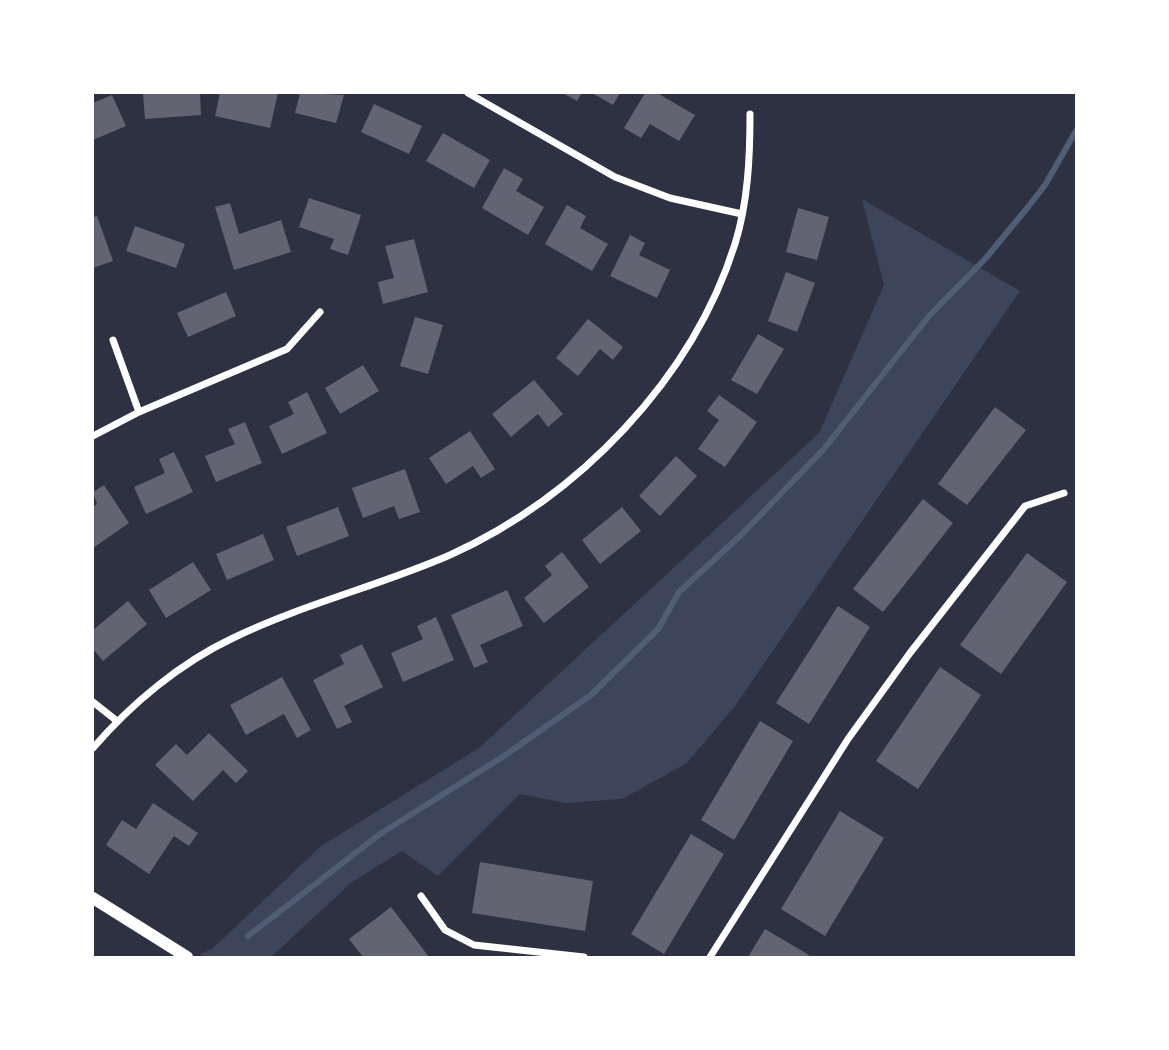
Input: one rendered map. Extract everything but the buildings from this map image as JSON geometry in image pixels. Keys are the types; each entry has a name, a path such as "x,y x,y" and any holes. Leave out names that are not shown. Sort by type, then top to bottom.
{"main road":[{"path":"93,898 187,957"}],"street":[{"path":"467,93 615,177 670,198 742,214"},
{"path":"93,748 117,721 169,678 230,639 271,621 449,555 492,532 547,496 608,445 676,364 713,299 729,261 742,214 750,157 750,114"},
{"path":"93,436 139,412 287,349 320,312"},
{"path":"113,340 139,412"},
{"path":"710,957 848,739 910,653 1024,506 1064,493"},
{"path":"93,702 117,721"},
{"path":"421,896 445,930 474,945 584,957"}],"shaded area":[{"path":"862,199 1020,291 735,706 687,763 622,799 566,803 520,794 438,876 402,851 352,882 271,957 204,957 200,954 212,949 321,846 479,748 819,433 884,285"}],"waterway":[{"path":"248,936 380,834 504,756 591,695 658,629 679,592 741,535 823,450 929,316 986,258 1028,207 1045,185 1076,131"}]}
